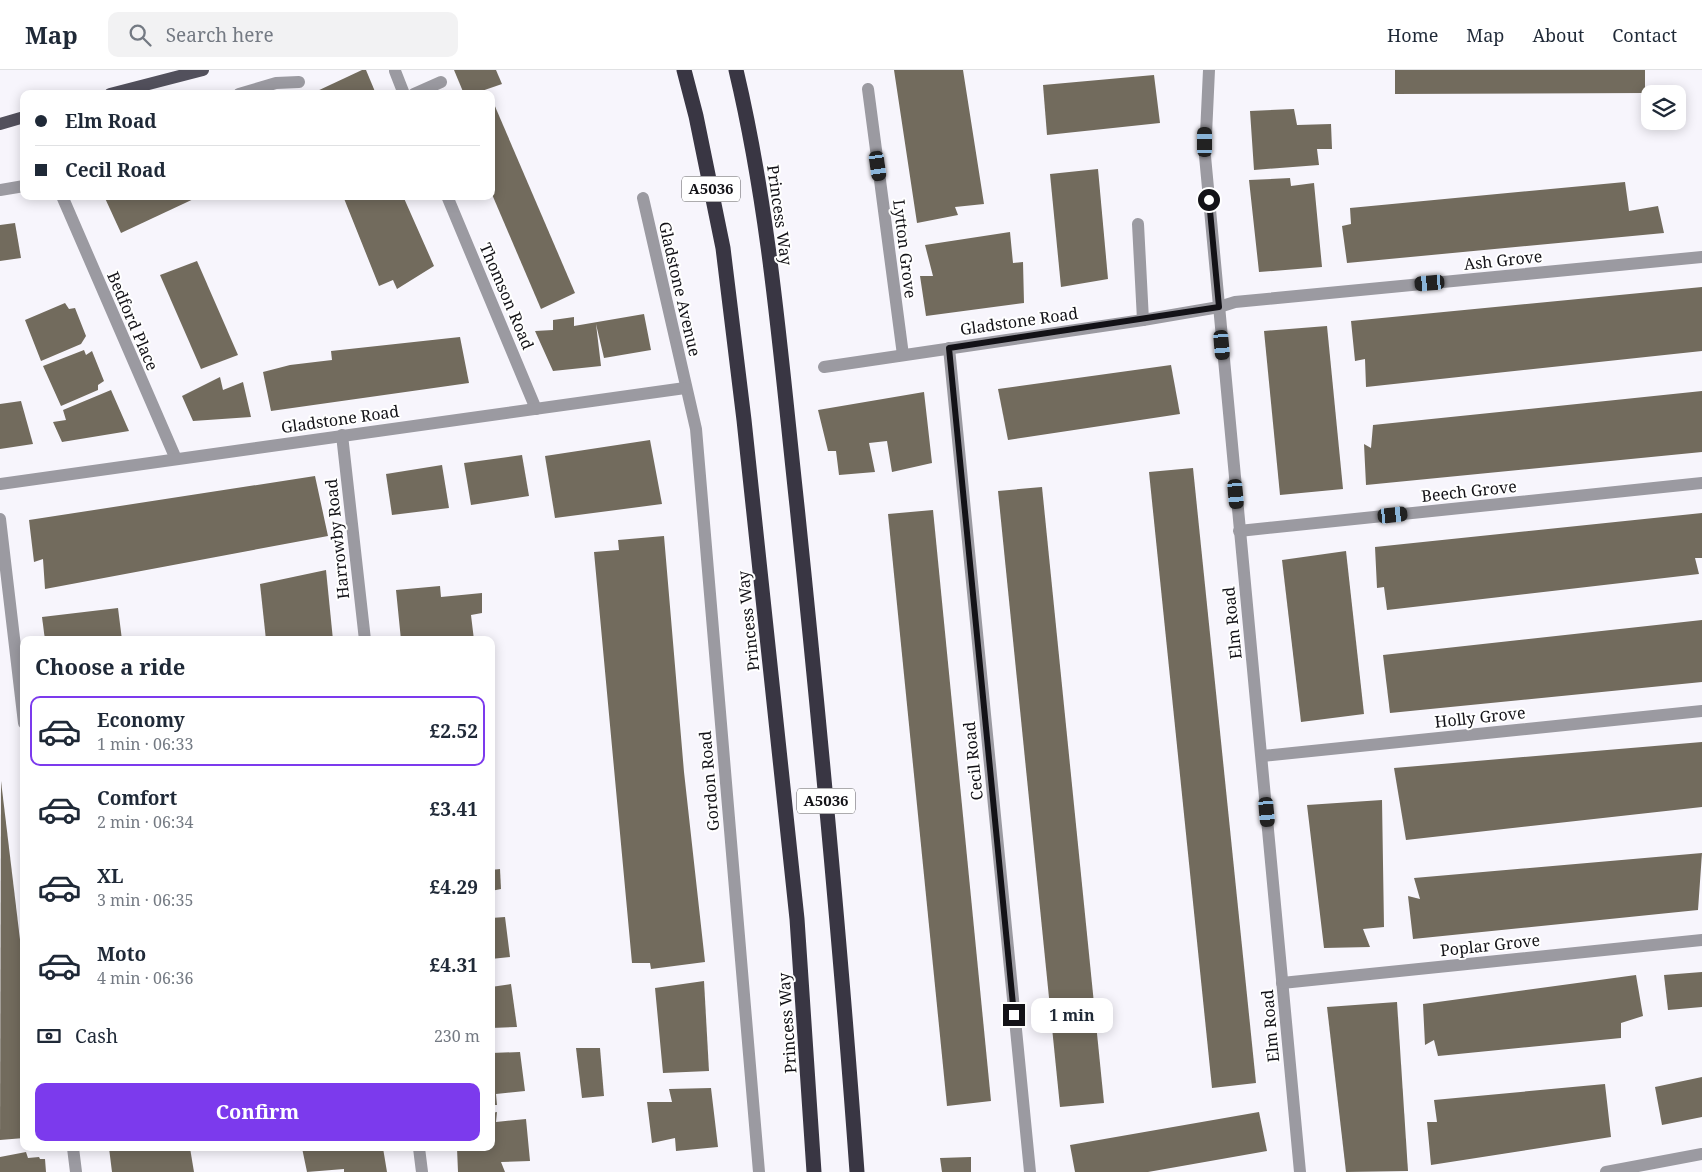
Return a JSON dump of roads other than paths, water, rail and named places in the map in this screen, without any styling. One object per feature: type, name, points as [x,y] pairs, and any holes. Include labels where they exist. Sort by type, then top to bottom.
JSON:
[{"type":"highway","name":"Princess Way","points":[[684,70],[696,116],[724,248],[797,919],[814,1172]]},
{"type":"highway","name":"Princess Way","points":[[736,70],[756,165],[777,326],[831,851],[857,1172]]},
{"type":"main road","points":[[126,90],[203,70]]},
{"type":"main road","points":[[0,124],[20,118]]},
{"type":"street","name":"Elm Road","points":[[1208,70],[1205,156],[1300,1172]]},
{"type":"street","points":[[395,71],[402,90]]},
{"type":"street","points":[[252,90],[276,83],[299,82]]},
{"type":"street","points":[[423,90],[441,82]]},
{"type":"street","name":"Lytton Grove","points":[[868,89],[903,354]]},
{"type":"street","points":[[0,190],[20,187]]},
{"type":"street","name":"Gladstone Avenue","points":[[643,198],[685,388]]},
{"type":"street","name":"Bedford Place","points":[[64,200],[176,459]]},
{"type":"street","name":"Thomson Road","points":[[449,200],[536,409]]},
{"type":"street","points":[[1138,224],[1143,320]]},
{"type":"street","name":"Ash Grove","points":[[1219,307],[1236,302],[1702,257]]},
{"type":"street","name":"Gladstone Road","points":[[824,367],[1219,307]]},
{"type":"street","name":"Cecil Road","points":[[949,348],[1030,1172]]},
{"type":"street","name":"Gladstone Road","points":[[0,484],[685,388]]},
{"type":"street","name":"Gordon Road","points":[[685,388],[696,429],[759,1172]]},
{"type":"street","name":"Harrowby Road","points":[[342,435],[364,636]]},
{"type":"street","name":"Beech Grove","points":[[1239,531],[1702,483]]},
{"type":"street","points":[[0,519],[20,689]]},
{"type":"street","name":"Holly Grove","points":[[1262,756],[1702,711]]},
{"type":"street","name":"Poplar Grove","points":[[1282,983],[1702,940]]},
{"type":"street","points":[[73,1151],[76,1172]]},
{"type":"street","points":[[419,1151],[422,1172]]},
{"type":"street","points":[[1606,1172],[1702,1154]]}]
